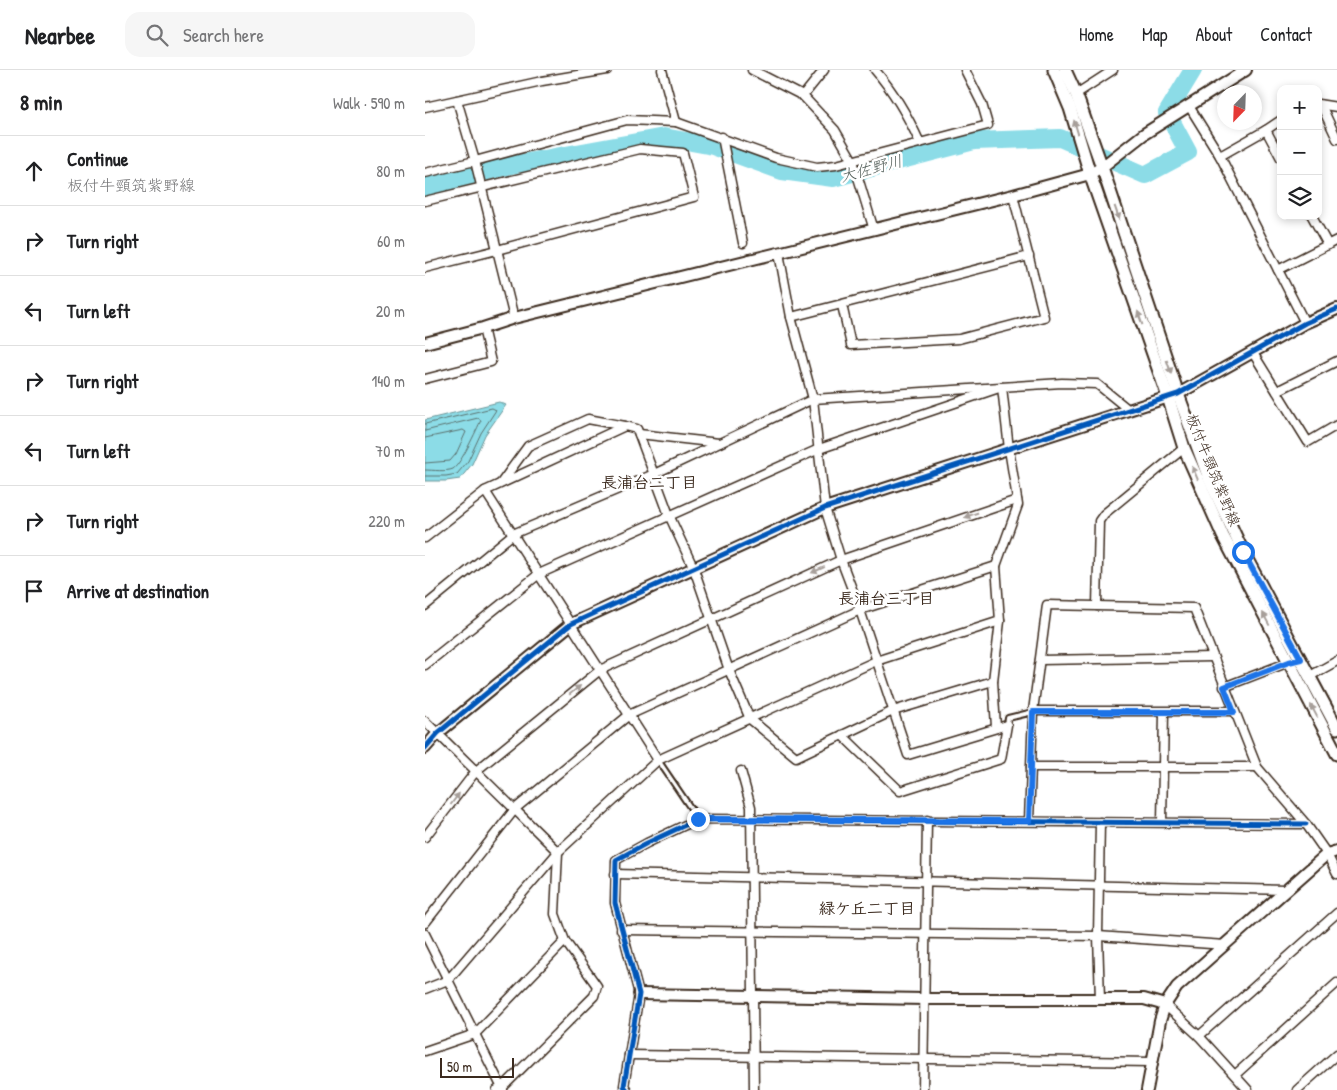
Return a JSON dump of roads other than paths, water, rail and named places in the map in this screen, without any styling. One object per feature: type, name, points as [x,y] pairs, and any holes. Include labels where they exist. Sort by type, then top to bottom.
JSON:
[{"type":"main road","name":"板付牛頸筑紫野線","points":[[1054,70],[1070,108],[1090,174],[1173,395],[1243,552],[1337,728]]},
{"type":"main road","name":"板付牛頸筑紫野線","points":[[1065,70],[1076,94],[1102,167],[1173,395],[1184,448],[1223,536],[1337,754]]},
{"type":"street","points":[[425,107],[542,81],[607,70]]},
{"type":"street","points":[[662,70],[676,122]]},
{"type":"street","points":[[752,70],[803,96],[835,130],[853,161],[873,230]]},
{"type":"street","points":[[803,96],[824,70]]},
{"type":"street","points":[[875,70],[906,114],[920,143]]},
{"type":"street","points":[[425,173],[627,120],[676,122],[722,137],[746,148],[799,164],[817,167],[853,161],[988,126],[982,104],[965,70]]},
{"type":"street","points":[[1076,94],[1113,70]]},
{"type":"street","points":[[425,343],[514,318],[1013,195],[1090,174],[1102,167],[1144,134],[1246,70]]},
{"type":"street","points":[[457,100],[475,161],[514,318]]},
{"type":"street","points":[[1322,105],[1337,107]]},
{"type":"street","points":[[1186,107],[1220,156],[1305,324]]},
{"type":"street","points":[[1322,110],[1337,138]]},
{"type":"street","points":[[1220,156],[1277,122]]},
{"type":"street","points":[[1265,130],[1277,151]]},
{"type":"street","points":[[722,137],[743,243]]},
{"type":"street","points":[[425,201],[640,149],[683,153],[695,197],[425,268]]},
{"type":"street","points":[[842,305],[851,345],[959,339],[1044,317],[1013,195]]},
{"type":"street","points":[[1314,220],[1328,245]]},
{"type":"street","points":[[1278,270],[1337,240]]},
{"type":"street","points":[[779,253],[791,317],[813,399],[825,508],[908,755],[1007,725],[1001,759],[900,792],[842,735]]},
{"type":"street","points":[[791,317],[1029,256]]},
{"type":"street","points":[[425,748],[438,733],[571,624],[825,508],[1173,395],[1305,324],[1337,309]]},
{"type":"street","points":[[425,379],[491,362],[483,328]]},
{"type":"street","points":[[1253,353],[1307,442],[1337,425]]},
{"type":"street","points":[[1277,391],[1337,362]]},
{"type":"street","points":[[425,606],[513,534],[654,474],[813,399],[1061,383],[1097,384],[1129,410]]},
{"type":"street","points":[[997,727],[993,681],[1000,621],[996,566],[1018,504],[1009,449],[1003,387]]},
{"type":"street","points":[[425,665],[539,574],[819,449],[1003,387]]},
{"type":"street","points":[[500,484],[528,446],[588,419],[637,429],[669,515],[694,569],[729,670],[750,719],[795,756],[893,711],[993,681]]},
{"type":"street","points":[[425,538],[485,491],[625,426]]},
{"type":"street","points":[[639,434],[719,443]]},
{"type":"street","points":[[1097,606],[1099,521],[1104,514],[1184,448]]},
{"type":"street","points":[[485,491],[658,760]]},
{"type":"street","points":[[425,837],[476,771],[600,670],[841,560],[1017,500]]},
{"type":"street","points":[[425,923],[515,809],[629,715],[860,610],[996,566]]},
{"type":"street","points":[[1029,821],[1033,712],[1047,605],[1194,608],[1257,768],[1332,853],[1337,874]]},
{"type":"street","points":[[425,989],[448,980],[558,852],[658,760],[876,661],[1000,621]]},
{"type":"street","points":[[1040,660],[1213,657]]},
{"type":"street","points":[[1224,687],[1301,659]]},
{"type":"street","points":[[1310,676],[1337,661]]},
{"type":"street","points":[[1033,712],[1234,712]]},
{"type":"street","points":[[1163,822],[1165,712]]},
{"type":"street","points":[[425,721],[558,852],[555,914],[565,941],[597,986],[594,996],[501,1089],[425,934]]},
{"type":"street","points":[[1031,767],[1257,768]]},
{"type":"street","points":[[741,771],[751,807],[753,1090]]},
{"type":"street","points":[[627,1090],[624,1086],[639,994],[615,904],[616,860],[698,819],[1307,824]]},
{"type":"street","points":[[923,1090],[927,820]]},
{"type":"street","points":[[1100,822],[1098,936],[1100,1000]]},
{"type":"street","points":[[1147,1090],[1160,1021],[1165,1005],[1177,987],[1286,890],[1332,853]]},
{"type":"street","points":[[615,874],[1286,890]]},
{"type":"street","points":[[1199,1036],[1337,913]]},
{"type":"street","points":[[621,930],[1098,936],[1225,945]]},
{"type":"street","points":[[425,1051],[475,1034],[565,941]]},
{"type":"street","points":[[1235,1076],[1337,983]]},
{"type":"street","points":[[639,994],[925,999],[1144,999],[1165,1005],[1199,1036],[1248,1090]]},
{"type":"street","points":[[1297,1090],[1337,1054]]},
{"type":"street","points":[[629,1055],[1152,1062]]},
{"type":"lane","points":[[1007,725],[1008,718],[1033,712]]},
{"type":"lane","points":[[658,760],[698,819]]},
{"type":"water","points":[[499,402],[506,405],[485,435],[472,464],[460,479],[425,481],[425,420]]},
{"type":"waterway","name":"大佐野川","points":[[425,187],[511,165],[664,137],[713,146],[782,171],[833,178],[974,141],[1060,138],[1145,175],[1188,152],[1167,113],[1193,70]]},
{"type":"district","name":"長浦台二丁目","points":[[649,482]]},
{"type":"district","name":"長浦台三丁目","points":[[886,598]]},
{"type":"district","name":"緑ケ丘二丁目","points":[[867,908]]}]
